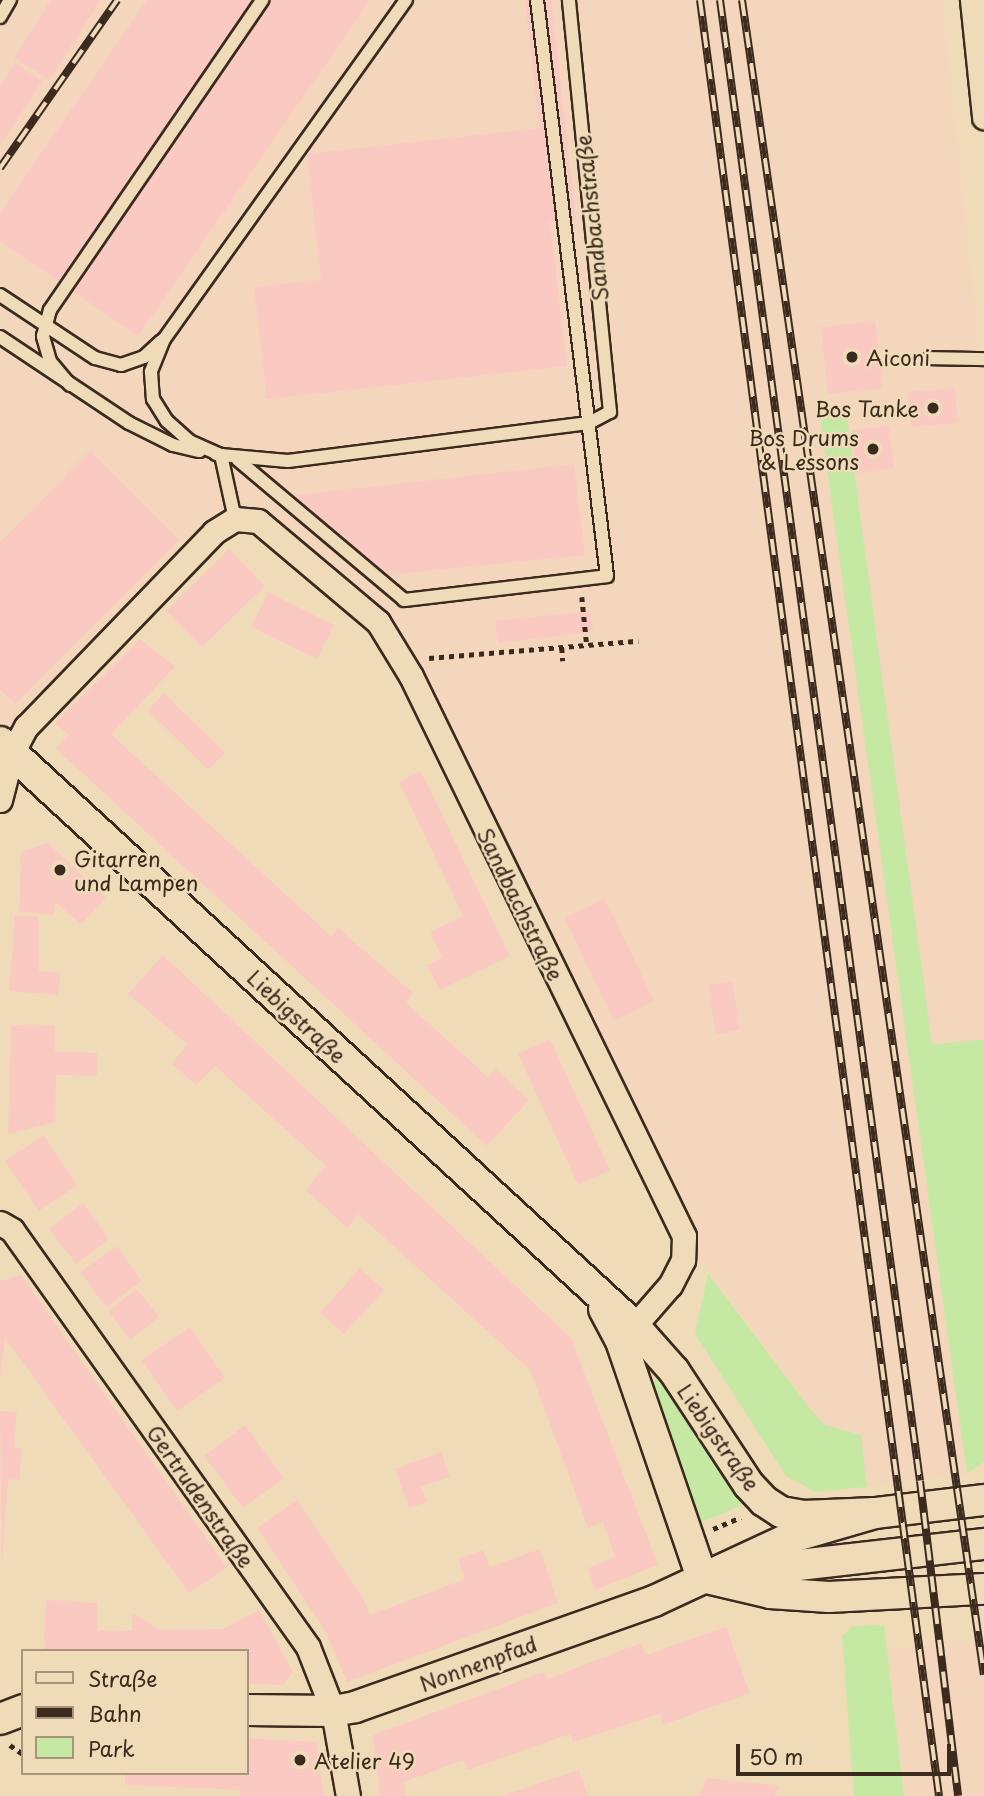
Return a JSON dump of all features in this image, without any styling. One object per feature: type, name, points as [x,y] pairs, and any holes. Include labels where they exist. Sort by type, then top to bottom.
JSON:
[{"type":"street","points":[[972,0],[984,117]]},
{"type":"street","points":[[0,800],[6,747],[214,532],[235,519]]},
{"type":"street","name":"Sandbachstraße","points":[[235,519],[258,521],[378,622],[400,658],[684,1236],[683,1261],[670,1285],[627,1334]]},
{"type":"street","name":"Liebigstraße","points":[[6,747],[593,1290],[627,1334],[674,1371],[749,1485],[764,1501],[781,1512],[803,1516],[875,1513]]},
{"type":"street","name":"Gertrudenstraße","points":[[0,1223],[12,1230],[308,1647],[333,1712],[348,1796]]},
{"type":"street","name":"Liebigstraße","points":[[627,1334],[702,1577]]},
{"type":"street","name":"Nonnenpfad","points":[[248,1710],[333,1712],[654,1601],[792,1536],[875,1513],[984,1500]]},
{"type":"street","name":"Nonnenpfad","points":[[702,1577],[827,1559],[984,1544]]},
{"type":"street","points":[[702,1577],[770,1593],[829,1597],[984,1589]]},
{"type":"street","points":[[5,1732],[21,1712]]},
{"type":"lane","points":[[0,17],[10,0]]},
{"type":"lane","points":[[70,384],[50,361],[43,336],[64,285],[262,0]]},
{"type":"lane","points":[[0,295],[95,358],[121,365],[144,357],[164,339],[406,0]]},
{"type":"lane","points":[[238,460],[404,600],[607,576],[537,0]]},
{"type":"lane","name":"Sandbachstraße","points":[[569,0],[610,412],[589,423]]},
{"type":"lane","points":[[0,337],[129,423],[173,445],[238,460],[288,461],[589,423]]},
{"type":"lane","points":[[164,339],[151,372],[153,399],[167,421],[189,441],[220,455]]},
{"type":"lane","points":[[930,358],[984,359]]},
{"type":"lane","points":[[220,455],[235,519]]},
{"type":"path","points":[[583,607],[587,646]]},
{"type":"path","points":[[400,658],[465,658],[638,641]]},
{"type":"path","points":[[562,648],[563,661]]},
{"type":"path","points":[[689,1539],[757,1511],[764,1501]]},
{"type":"path","points":[[5,1732],[21,1752]]},
{"type":"shaded area","points":[[0,0],[942,0],[984,394],[984,1040],[907,1046],[967,1474],[867,1487],[860,1435],[825,1425],[811,1410],[684,1236],[378,622],[258,521],[235,519],[26,727],[0,742]]},
{"type":"shaded area","points":[[984,1639],[984,1796],[905,1796],[887,1650]]},
{"type":"green space","points":[[846,411],[932,1044],[984,1040],[984,1462],[967,1474],[819,412]]},
{"type":"green space","points":[[708,1274],[825,1425],[861,1435],[867,1487],[815,1492],[786,1476],[695,1334]]},
{"type":"green space","points":[[659,1378],[747,1503],[700,1523],[651,1383]]},
{"type":"green space","points":[[884,1625],[904,1796],[854,1796],[842,1636],[853,1626]]},
{"type":"building","points":[[51,0],[101,0],[49,80],[14,57]]},
{"type":"building","points":[[147,0],[370,0],[138,336],[0,241],[0,213]]},
{"type":"building","points":[[551,0],[576,219],[550,222],[567,366],[267,399],[254,287],[321,280],[307,154],[539,128],[525,1]]},
{"type":"building","points":[[15,63],[42,81],[0,145],[0,86]]},
{"type":"building","name":"Aiconi","points":[[875,321],[883,388],[828,394],[821,327]]},
{"type":"building","name":"Bos Tanke","points":[[955,388],[958,423],[911,427],[908,392]]},
{"type":"building","name":"Bos Drums & Lessons","points":[[889,426],[894,468],[857,473],[852,430]]},
{"type":"building","points":[[90,451],[179,540],[15,704],[0,689],[0,542]]},
{"type":"building","points":[[574,464],[585,555],[365,577],[272,498]]},
{"type":"building","points":[[229,549],[265,586],[202,647],[166,611]]},
{"type":"building","points":[[268,592],[334,625],[317,659],[251,627]]},
{"type":"building","points":[[590,611],[593,632],[498,643],[495,621]]},
{"type":"building","points":[[140,639],[175,667],[111,734],[331,936],[338,928],[413,993],[406,1003],[488,1077],[496,1069],[529,1100],[487,1146],[55,748],[69,735],[55,723]]},
{"type":"building","points":[[164,693],[225,753],[208,770],[147,710]]},
{"type":"building","points":[[421,771],[510,956],[440,990],[427,965],[442,958],[430,932],[463,916],[399,782]]},
{"type":"building","points":[[48,843],[106,898],[81,924],[55,902],[54,915],[19,912],[21,852]]},
{"type":"building","points":[[605,899],[654,1001],[614,1021],[565,918]]},
{"type":"building","points":[[15,915],[38,917],[39,971],[60,973],[58,995],[9,991]]},
{"type":"building","points":[[163,955],[571,1338],[658,1565],[595,1590],[588,1568],[615,1557],[603,1522],[588,1528],[530,1370],[358,1214],[347,1228],[306,1190],[326,1166],[215,1066],[196,1085],[172,1064],[187,1044],[128,994]]},
{"type":"building","points":[[732,981],[740,1030],[716,1034],[708,985]]},
{"type":"building","points":[[11,1025],[55,1026],[55,1051],[97,1053],[97,1076],[56,1075],[55,1122],[8,1134]]},
{"type":"building","points":[[550,1039],[610,1170],[578,1185],[518,1054]]},
{"type":"building","points":[[44,1135],[77,1186],[39,1211],[5,1161]]},
{"type":"building","points":[[83,1203],[109,1239],[76,1264],[49,1229]]},
{"type":"building","points":[[117,1246],[142,1281],[106,1307],[80,1272]]},
{"type":"building","points":[[360,1268],[384,1290],[344,1334],[320,1313]]},
{"type":"building","points":[[21,1275],[227,1568],[189,1593],[5,1338],[0,1381],[0,1281]]},
{"type":"building","points":[[137,1289],[159,1317],[130,1340],[108,1311]]},
{"type":"building","points":[[190,1327],[225,1378],[177,1411],[141,1360]]},
{"type":"building","points":[[0,1411],[17,1412],[14,1447],[22,1448],[19,1480],[8,1479],[2,1565]]},
{"type":"building","points":[[245,1425],[284,1478],[243,1508],[204,1456]]},
{"type":"building","points":[[441,1452],[450,1477],[421,1487],[427,1502],[409,1508],[395,1469]]},
{"type":"building","points":[[297,1500],[363,1598],[370,1615],[465,1579],[458,1559],[483,1550],[490,1567],[540,1549],[558,1603],[347,1682],[327,1634],[257,1528]]},
{"type":"building","points":[[46,1600],[97,1603],[98,1630],[132,1631],[133,1613],[160,1630],[223,1629],[259,1610],[293,1672],[283,1685],[248,1684],[248,1649],[44,1649]]},
{"type":"building","points":[[726,1627],[750,1693],[663,1725],[660,1714],[573,1742],[570,1734],[468,1770],[464,1760],[404,1782],[406,1796],[380,1796],[373,1735],[544,1672],[547,1679],[641,1643],[646,1655]]},
{"type":"building","points":[[248,1738],[316,1742],[324,1796],[240,1796],[240,1790],[125,1785],[125,1775],[248,1775]]},
{"type":"building","points":[[579,1770],[588,1796],[502,1796]]},
{"type":"building","points":[[707,1778],[779,1786],[774,1796],[699,1796]]},
{"type":"railway","points":[[0,168],[117,0]]},
{"type":"railway","points":[[700,0],[939,1796]]},
{"type":"railway","points":[[720,0],[920,1481],[958,1796]]},
{"type":"railway","points":[[742,0],[984,1675]]},
{"type":"place","name":"Aiconi","points":[[852,357]]},
{"type":"place","name":"Bos Tanke","points":[[933,408]]},
{"type":"place","name":"Bos Drums & Lessons","points":[[873,449]]},
{"type":"place","name":"Gitarren und Lampen","points":[[60,870]]},
{"type":"place","name":"Atelier 49","points":[[300,1760]]}]
